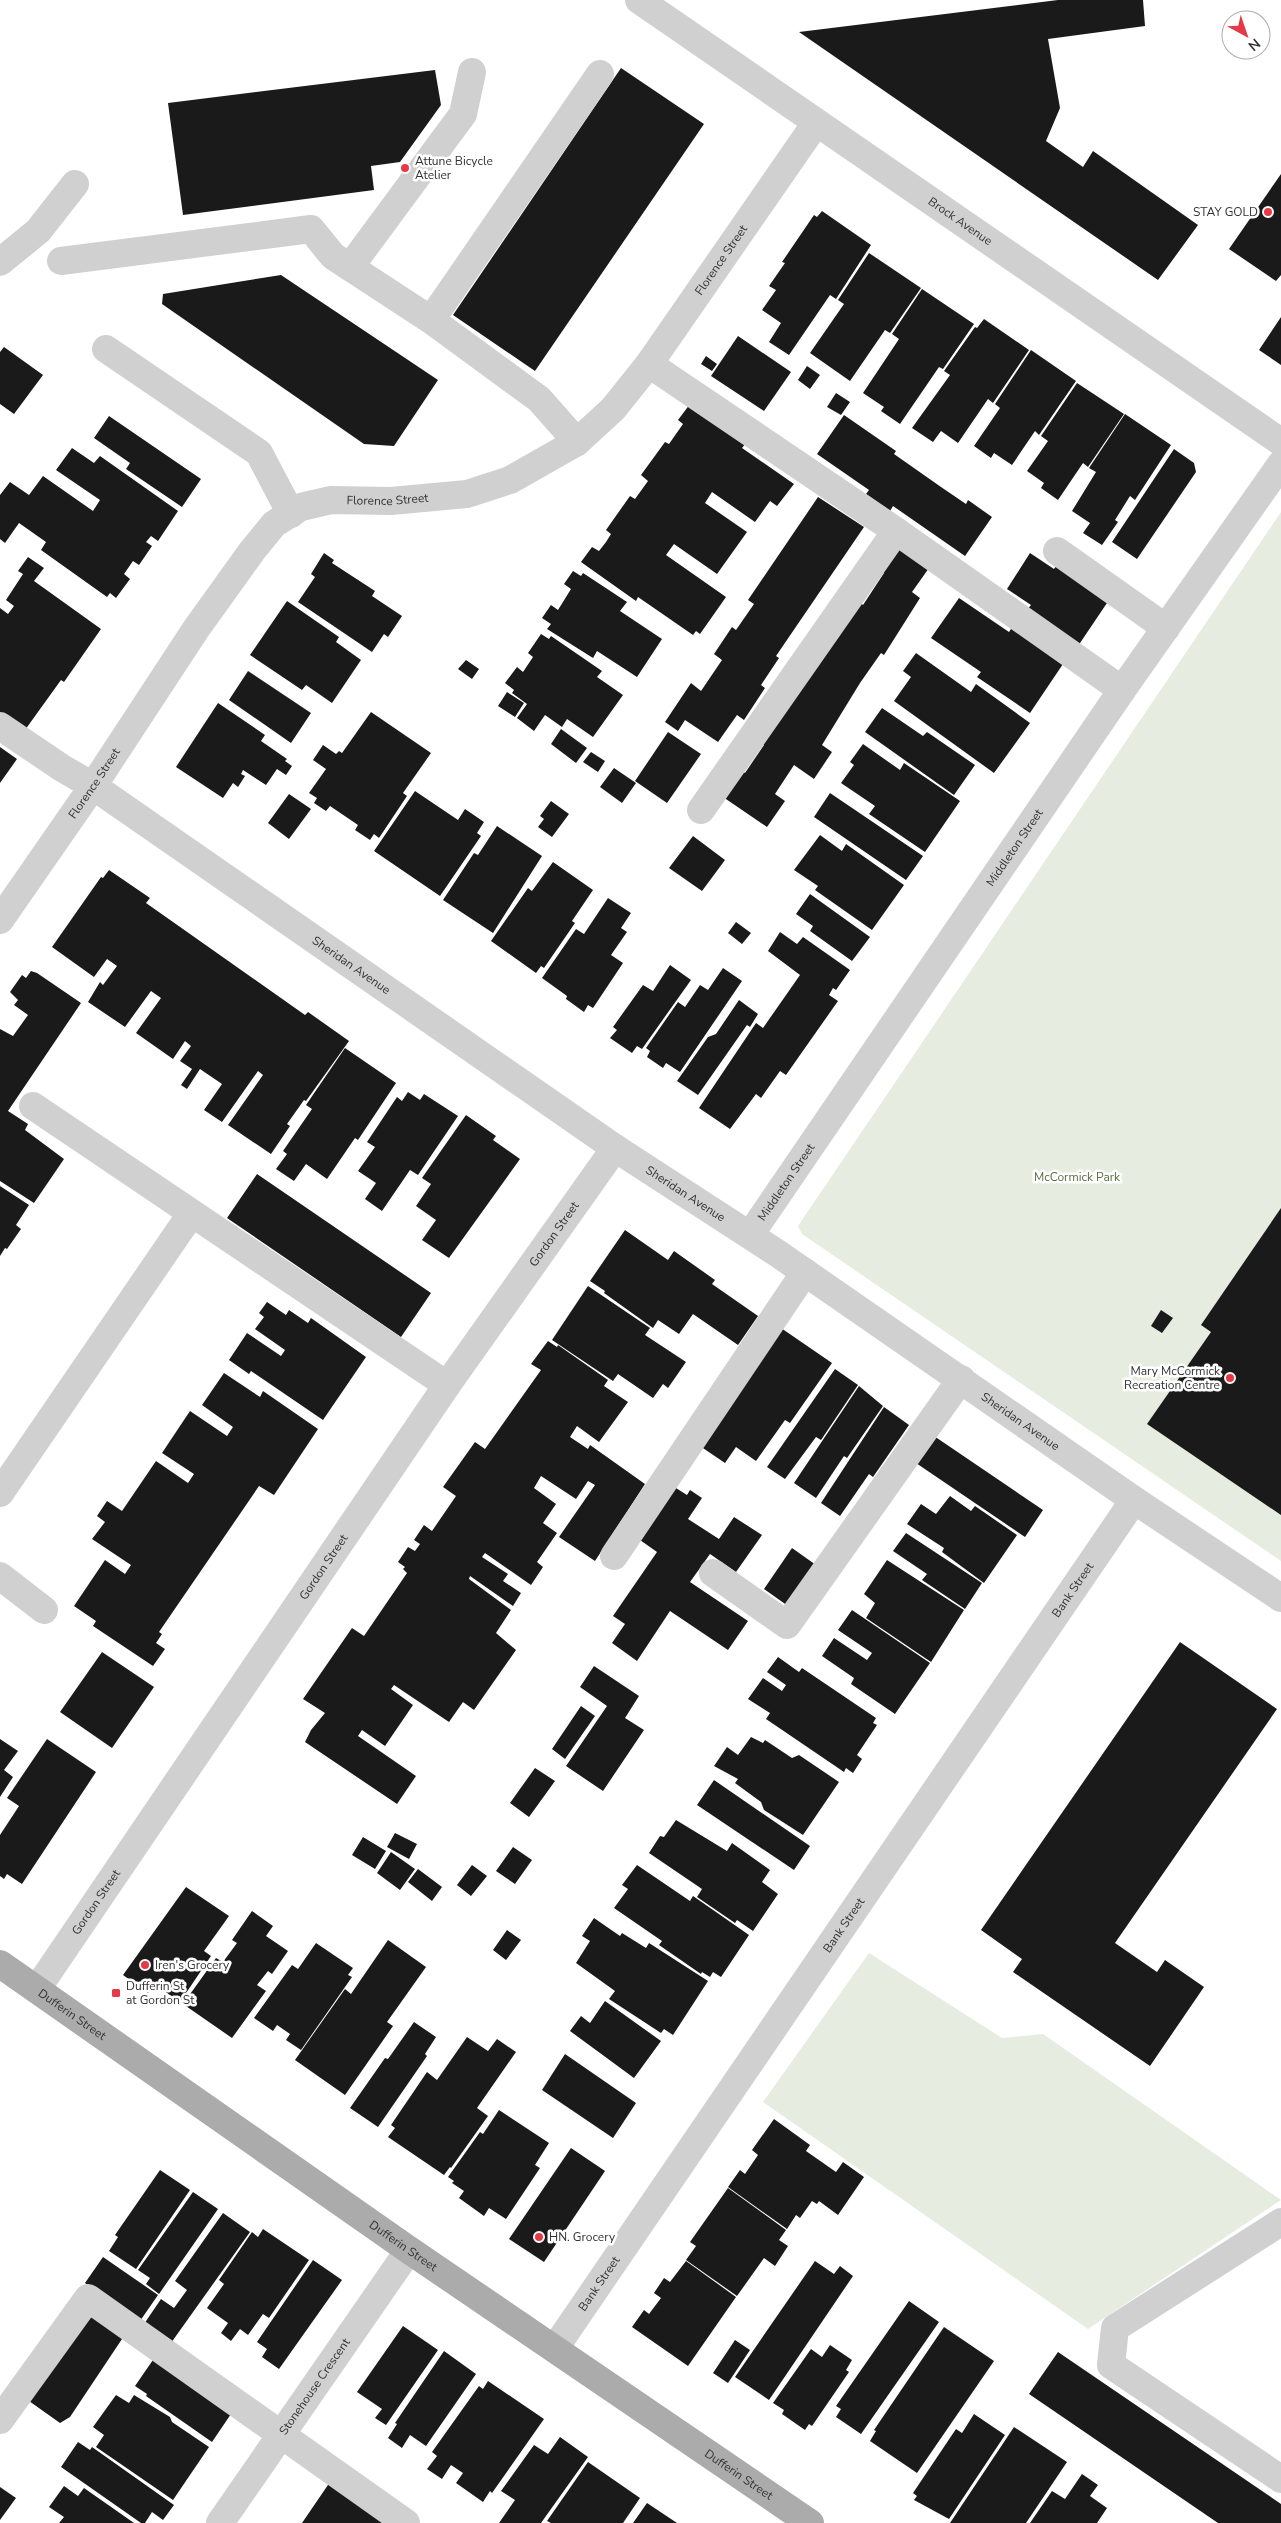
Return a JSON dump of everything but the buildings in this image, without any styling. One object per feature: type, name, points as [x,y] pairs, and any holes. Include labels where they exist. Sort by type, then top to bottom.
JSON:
[{"type":"main road","name":"Dufferin Street","points":[[0,1964],[409,2250],[810,2523]]},
{"type":"street","name":"Brock Avenue","points":[[639,0],[1281,442]]},
{"type":"street","points":[[350,267],[463,114],[472,72]]},
{"type":"street","points":[[431,320],[600,74]]},
{"type":"street","name":"Florence Street","points":[[0,920],[94,786],[196,629],[252,551],[274,524],[301,507],[331,500],[391,501],[467,494],[510,480],[577,442],[613,409],[649,364],[816,123]]},
{"type":"street","points":[[0,262],[38,231],[75,184]]},
{"type":"street","points":[[61,261],[311,229],[333,256],[431,320],[539,399],[577,442]]},
{"type":"street","points":[[106,349],[259,453],[291,514]]},
{"type":"street","points":[[649,364],[896,531],[1122,690]]},
{"type":"street","name":"Middleton Street","points":[[750,1235],[1122,690],[1281,464]]},
{"type":"street","points":[[701,810],[896,531]]},
{"type":"street","points":[[1057,551],[1166,628]]},
{"type":"street","name":"Sheridan Avenue","points":[[0,726],[62,768],[94,786],[616,1148],[805,1272],[1134,1500],[1281,1598]]},
{"type":"street","points":[[33,1106],[191,1214],[447,1384]]},
{"type":"street","name":"Gordon Street","points":[[37,1990],[447,1384],[616,1148]]},
{"type":"street","points":[[0,1493],[191,1214]]},
{"type":"street","points":[[614,1556],[805,1272]]},
{"type":"street","points":[[713,1573],[787,1625],[961,1379]]},
{"type":"street","name":"Bank Street","points":[[555,2348],[1134,1500]]},
{"type":"street","points":[[0,1576],[44,1610]]},
{"type":"street","points":[[1281,2222],[1116,2328],[1111,2365],[1281,2479]]},
{"type":"street","name":"Stonehouse Crescent","points":[[220,2523],[409,2250]]},
{"type":"street","points":[[0,2420],[88,2298],[280,2436],[406,2523]]},
{"type":"green space","name":"McCormick Park","points":[[1281,512],[1281,1561],[802,1234],[798,1226]]},
{"type":"green space","points":[[869,1953],[1002,2038],[1043,2034],[1281,2200],[1088,2329],[763,2102]]},
{"type":"place","name":"Attune Bicycle Atelier","points":[[405,168]]},
{"type":"place","name":"STAY GOLD","points":[[1268,212]]},
{"type":"place","name":"Mary McCormick Recreation Centre","points":[[1230,1378]]},
{"type":"place","name":"Iren's Grocery","points":[[145,1965]]},
{"type":"place","name":"Dufferin St at Gordon St","points":[[116,1993]]},
{"type":"place","name":"HN. Grocery","points":[[539,2237]]}]
